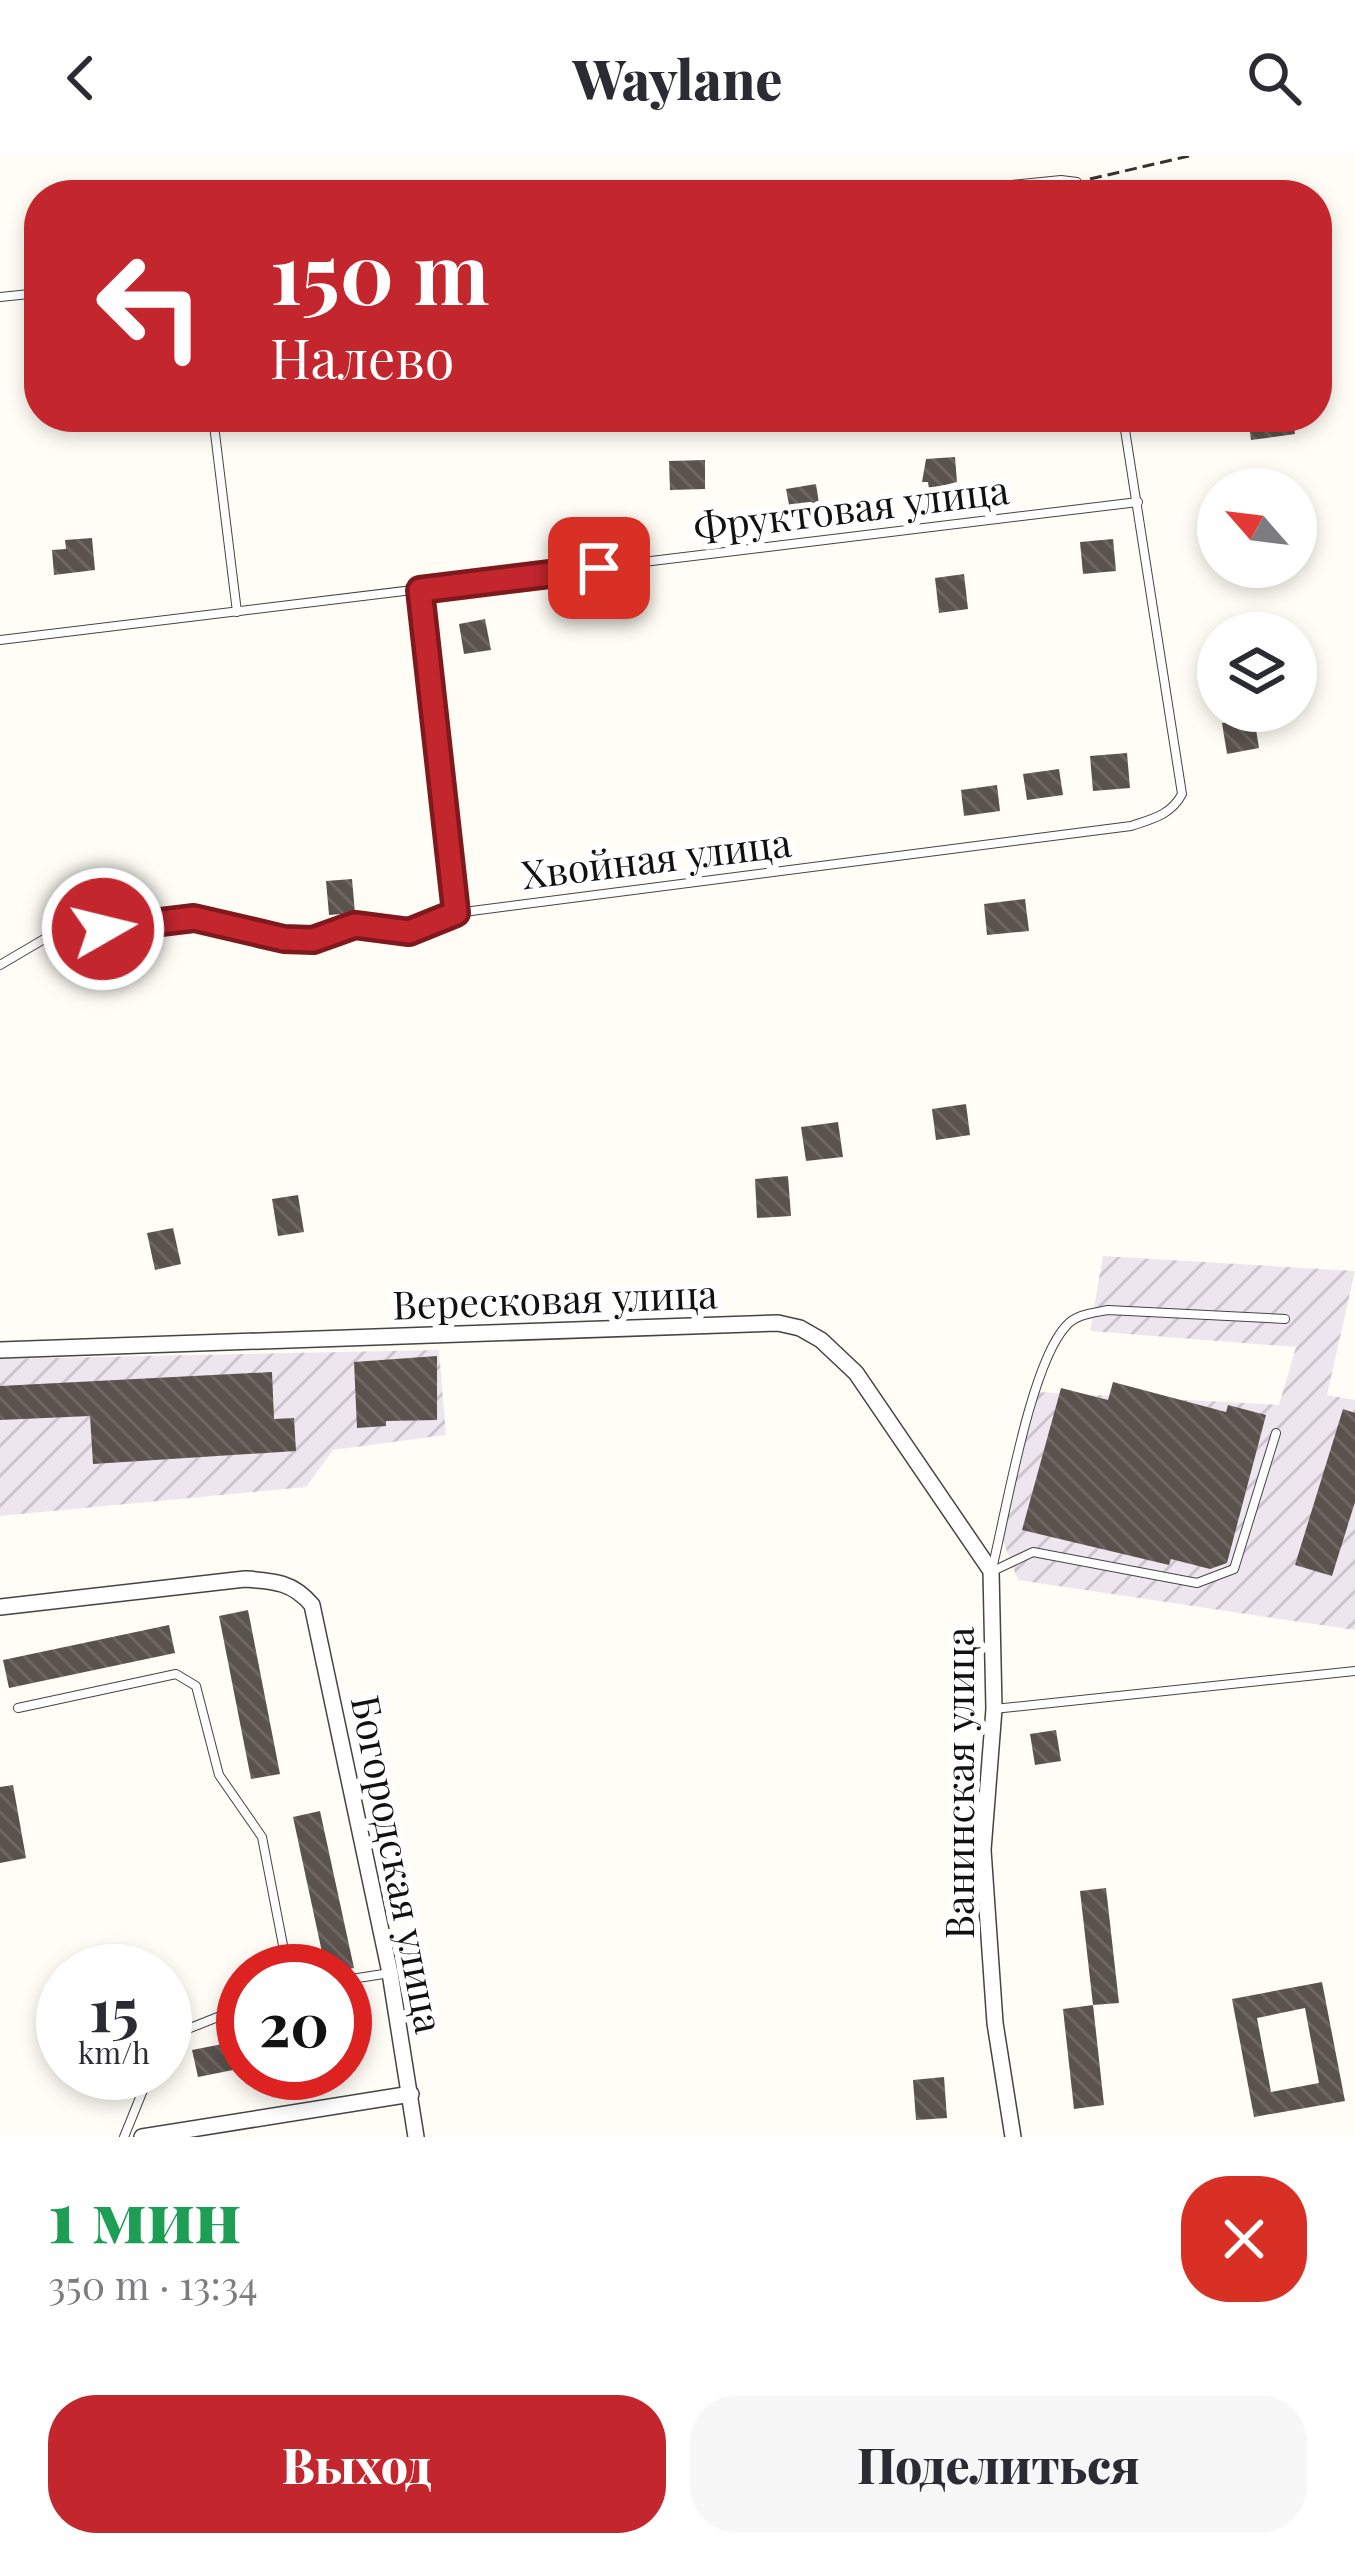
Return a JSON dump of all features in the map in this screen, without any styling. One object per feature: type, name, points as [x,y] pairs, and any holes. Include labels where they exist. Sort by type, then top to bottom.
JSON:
[{"type":"street","name":"Вересковая улица","points":[[0,1350],[778,1323],[821,1340],[856,1373],[992,1571]]},
{"type":"street","name":"Ванинская улица","points":[[992,1571],[994,1708],[983,1850],[995,2024],[1013,2137]]},
{"type":"street","name":"Богородская улица","points":[[0,1607],[245,1580],[275,1581],[299,1589],[312,1605],[389,1973],[416,2137]]},
{"type":"street","points":[[142,2137],[411,2094]]},
{"type":"lane","points":[[215,432],[237,612]]},
{"type":"lane","points":[[1126,432],[1138,502]]},
{"type":"lane","name":"Фруктовая улица","points":[[0,640],[1138,502]]},
{"type":"lane","name":"Хвойная улица","points":[[0,964],[51,935],[177,918],[284,939],[313,940],[355,925],[409,932],[456,913],[1131,826],[1168,812],[1182,794],[1138,502]]},
{"type":"lane","points":[[420,590],[456,913]]},
{"type":"lane","points":[[992,1571],[1036,1391],[1067,1324],[1084,1314],[1108,1310],[1285,1319]]},
{"type":"lane","points":[[992,1571],[1033,1552],[1197,1583],[1234,1569],[1276,1432]]},
{"type":"lane","points":[[994,1708],[1355,1670]]},
{"type":"lane","points":[[18,1708],[176,1674],[196,1687],[219,1775],[262,1838],[283,1944]]},
{"type":"lane","points":[[372,1976],[389,1973]]},
{"type":"lane","points":[[124,2137],[139,2100]]},
{"type":"path","points":[[1086,180],[1189,156]]},
{"type":"shaded area","points":[[1103,1256],[1355,1271],[1327,1395],[1355,1400],[1355,1630],[1018,1580],[1001,1536],[1038,1392],[1279,1405],[1296,1347],[1090,1331]]},
{"type":"shaded area","points":[[439,1350],[446,1435],[333,1450],[306,1487],[0,1516],[0,1359]]},
{"type":"building","points":[[1250,432],[1295,432],[1295,434],[1251,440]]},
{"type":"building","points":[[955,457],[957,482],[929,489],[928,482],[922,482],[926,459]]},
{"type":"building","points":[[705,460],[705,489],[670,490],[669,461]]},
{"type":"building","points":[[816,484],[820,510],[791,515],[786,489]]},
{"type":"building","points":[[92,538],[95,570],[54,575],[52,550],[66,549],[65,540]]},
{"type":"building","points":[[1113,539],[1116,571],[1083,574],[1080,542]]},
{"type":"building","points":[[964,574],[968,609],[939,613],[935,578]]},
{"type":"building","points":[[485,619],[491,650],[464,654],[459,624]]},
{"type":"building","points":[[1223,732],[1256,732],[1259,748],[1227,754]]},
{"type":"building","points":[[1127,753],[1130,788],[1093,791],[1090,756]]},
{"type":"building","points":[[1059,769],[1063,795],[1027,800],[1023,774]]},
{"type":"building","points":[[997,785],[1000,811],[964,816],[961,790]]},
{"type":"building","points":[[352,879],[355,913],[329,915],[326,881]]},
{"type":"building","points":[[1025,899],[1029,931],[987,935],[984,904]]},
{"type":"building","points":[[966,1104],[970,1135],[936,1140],[932,1109]]},
{"type":"building","points":[[838,1122],[843,1157],[806,1161],[801,1127]]},
{"type":"building","points":[[788,1176],[791,1216],[757,1218],[755,1179]]},
{"type":"building","points":[[298,1195],[304,1232],[278,1236],[272,1199]]},
{"type":"building","points":[[173,1228],[181,1264],[155,1270],[147,1233]]},
{"type":"building","points":[[437,1356],[437,1420],[386,1421],[386,1426],[357,1428],[354,1362]]},
{"type":"building","points":[[272,1372],[274,1419],[294,1418],[296,1451],[93,1464],[90,1416],[0,1420],[0,1386]]},
{"type":"building","points":[[1113,1382],[1226,1412],[1228,1405],[1266,1415],[1227,1563],[1210,1569],[1171,1559],[1169,1565],[1022,1530],[1061,1388],[1108,1400]]},
{"type":"building","points":[[1343,1409],[1355,1413],[1355,1502],[1332,1576],[1295,1565]]},
{"type":"building","points":[[248,1610],[280,1774],[251,1779],[219,1616]]},
{"type":"building","points":[[169,1625],[175,1653],[9,1688],[3,1660]]},
{"type":"building","points":[[1056,1730],[1061,1761],[1035,1765],[1030,1734]]},
{"type":"building","points":[[13,1785],[26,1858],[0,1863],[0,1787]]},
{"type":"building","points":[[320,1811],[349,1944],[320,1944],[293,1817]]},
{"type":"building","points":[[1106,1888],[1119,2003],[1093,2005],[1080,1891]]},
{"type":"building","points":[[1322,1982],[1345,2101],[1254,2117],[1232,1999]],"holes":[[[1305,2008],[1319,2083],[1271,2092],[1257,2018]]]},
{"type":"building","points":[[1093,2005],[1104,2105],[1074,2109],[1063,2009]]},
{"type":"building","points":[[216,2045],[216,2073],[198,2077],[192,2050]]},
{"type":"building","points":[[944,2077],[947,2118],[916,2120],[913,2080]]},
{"type":"route","points":[[103,929],[194,918],[284,939],[313,940],[365,924],[409,932],[456,913],[420,590],[599,568]]}]
